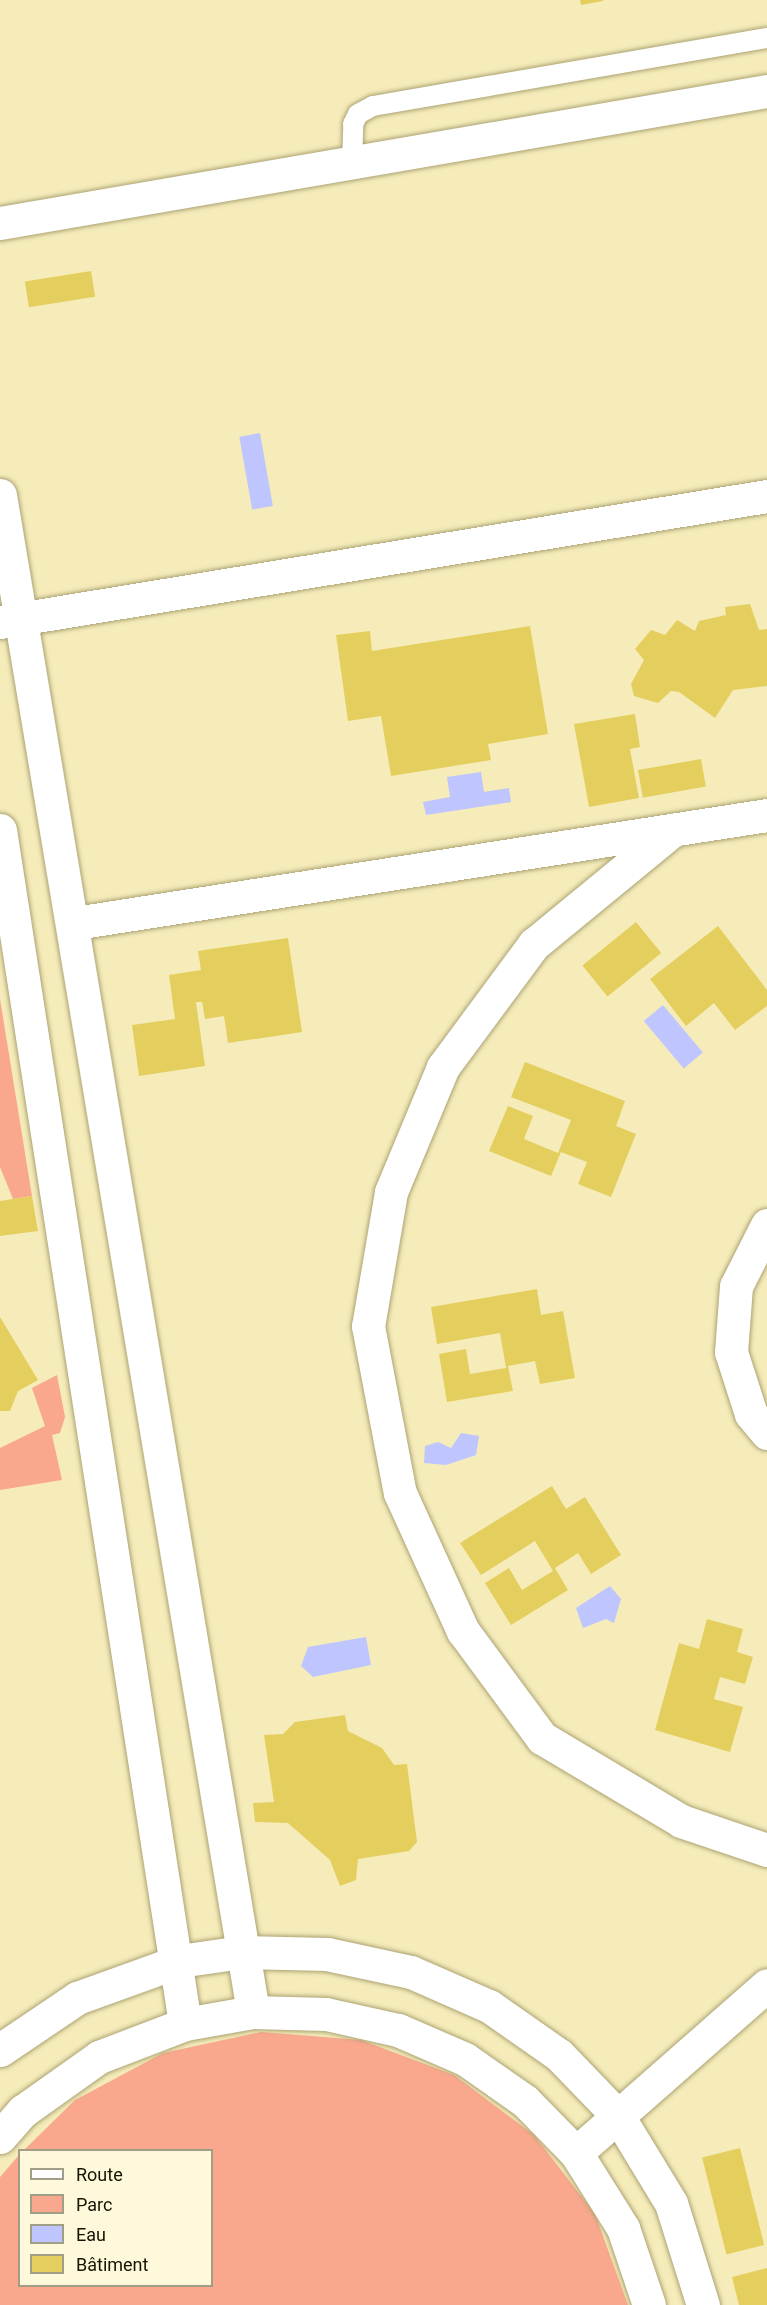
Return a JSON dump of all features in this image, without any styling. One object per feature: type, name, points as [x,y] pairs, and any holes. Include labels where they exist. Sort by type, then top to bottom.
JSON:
[{"type":"street","points":[[0,223],[767,91]]},
{"type":"street","points":[[0,495],[10,620],[75,923],[253,2012]]},
{"type":"street","points":[[10,620],[767,496]]},
{"type":"street","points":[[75,923],[767,815]]},
{"type":"street","points":[[0,830],[8,935],[179,1961],[185,2024]]},
{"type":"street","points":[[673,830],[534,944],[443,1067],[391,1192],[368,1326],[400,1493],[463,1631],[542,1737],[681,1821],[767,1850]]},
{"type":"street","points":[[767,1225],[736,1286],[731,1352],[751,1414],[767,1433]]},
{"type":"street","points":[[0,2050],[77,1998],[179,1961],[242,1952],[327,1954],[411,1972],[498,2012],[559,2055],[618,2116],[671,2203],[703,2305]]},
{"type":"street","points":[[576,2153],[767,1985]]},
{"type":"street","points":[[0,2137],[23,2111],[99,2057],[185,2024],[253,2012],[326,2014],[398,2030],[465,2059],[525,2101],[576,2153],[623,2228],[649,2305]]},
{"type":"lane","points":[[352,162],[353,124],[358,114],[373,106],[767,38]]},
{"type":"green space","points":[[0,999],[32,1196],[13,1199],[0,1167]]},
{"type":"green space","points":[[57,1375],[65,1417],[60,1433],[52,1435],[62,1480],[0,1490],[0,1448],[45,1426],[32,1388]]},
{"type":"green space","points":[[261,2032],[361,2040],[454,2075],[534,2135],[595,2214],[628,2305],[0,2305],[0,2177],[18,2156],[18,2287],[213,2287],[213,2149],[25,2149],[75,2100],[163,2053]]},
{"type":"water","points":[[260,433],[273,506],[252,510],[239,437]]},
{"type":"water","points":[[481,772],[484,792],[509,788],[511,802],[426,815],[423,802],[450,797],[447,777]]},
{"type":"water","points":[[663,1005],[703,1052],[684,1069],[644,1021]]},
{"type":"water","points":[[461,1433],[479,1436],[476,1455],[446,1465],[424,1463],[425,1446],[438,1442],[451,1448]]},
{"type":"water","points":[[610,1586],[621,1599],[614,1623],[606,1619],[583,1628],[576,1608]]},
{"type":"water","points":[[366,1637],[371,1665],[313,1677],[301,1666],[308,1647]]},
{"type":"building","points":[[580,0],[603,0],[603,1],[581,5]]},
{"type":"building","points":[[91,271],[95,297],[29,307],[25,281]]},
{"type":"building","points":[[750,604],[759,630],[767,629],[767,686],[733,690],[715,718],[679,692],[671,691],[658,703],[634,696],[631,684],[644,660],[635,649],[651,630],[665,635],[677,620],[695,631],[699,621],[726,615],[725,607]]},
{"type":"building","points":[[530,626],[548,734],[488,744],[491,760],[391,776],[381,716],[348,721],[336,635],[370,631],[372,651]]},
{"type":"building","points":[[635,714],[640,747],[630,749],[639,798],[589,807],[574,724]]},
{"type":"building","points":[[701,759],[706,787],[643,798],[638,770]]},
{"type":"building","points":[[636,922],[661,953],[608,997],[582,965]]},
{"type":"building","points":[[718,926],[767,990],[767,1006],[735,1030],[714,1003],[686,1026],[650,979]]},
{"type":"building","points":[[288,938],[302,1032],[228,1043],[224,1016],[205,1019],[202,1002],[196,1002],[205,1066],[139,1076],[132,1025],[175,1019],[169,975],[201,970],[198,951]]},
{"type":"building","points":[[525,1062],[625,1101],[616,1126],[636,1134],[611,1197],[578,1184],[587,1162],[561,1152],[551,1176],[489,1151],[508,1106],[533,1116],[524,1139],[558,1153],[571,1120],[511,1097]]},
{"type":"building","points":[[32,1196],[38,1231],[0,1236],[0,1201]]},
{"type":"building","points":[[537,1289],[541,1315],[563,1311],[575,1378],[540,1384],[535,1361],[508,1366],[513,1391],[447,1402],[439,1354],[466,1349],[470,1374],[506,1368],[500,1333],[437,1344],[431,1307]]},
{"type":"building","points":[[0,1317],[38,1380],[18,1391],[10,1411],[0,1411]]},
{"type":"building","points":[[552,1486],[566,1509],[585,1497],[621,1555],[591,1574],[578,1553],[555,1568],[568,1590],[511,1625],[485,1583],[509,1568],[522,1590],[553,1571],[535,1541],[481,1575],[460,1543]]},
{"type":"building","points":[[707,1619],[743,1629],[737,1652],[753,1657],[745,1684],[720,1677],[714,1699],[743,1707],[730,1752],[655,1730],[679,1643],[699,1649]]},
{"type":"building","points":[[345,1715],[348,1731],[382,1748],[394,1765],[407,1764],[417,1842],[409,1851],[358,1859],[356,1880],[340,1886],[330,1860],[288,1823],[255,1822],[253,1803],[274,1802],[264,1735],[283,1734],[295,1722]]},
{"type":"building","points":[[740,2148],[764,2245],[726,2254],[702,2157]]},
{"type":"building","points":[[767,2268],[767,2305],[739,2305],[732,2277]]}]
